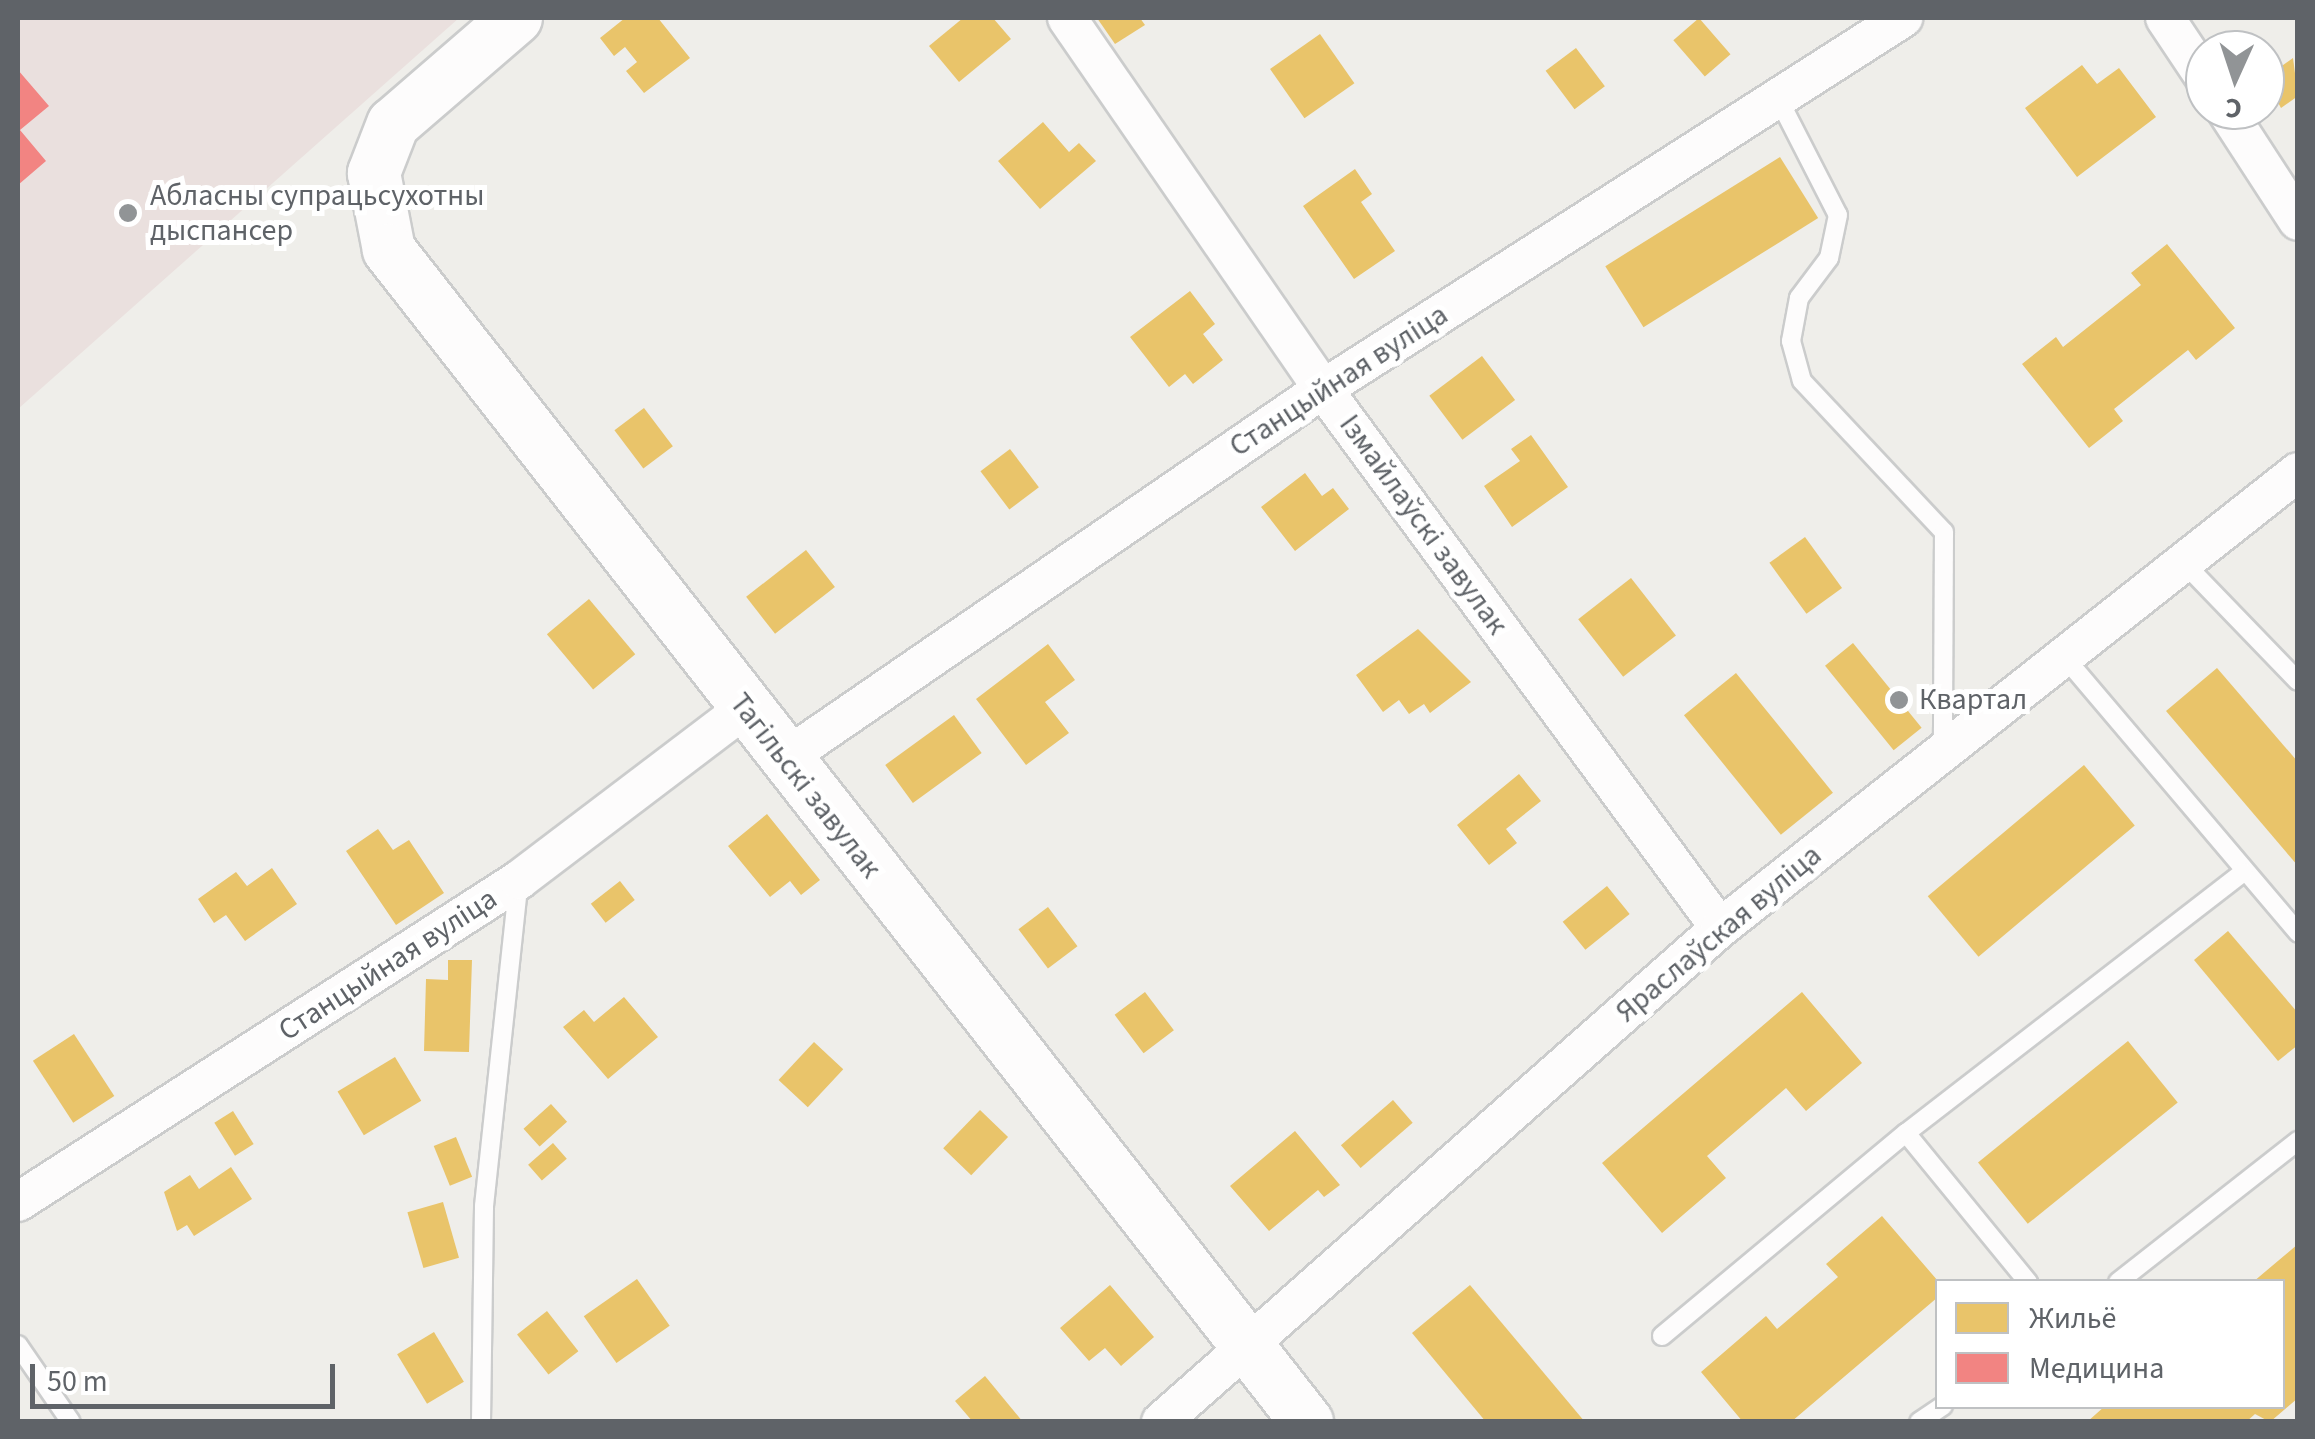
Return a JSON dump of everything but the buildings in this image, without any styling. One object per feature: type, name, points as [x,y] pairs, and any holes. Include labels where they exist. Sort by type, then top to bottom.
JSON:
[{"type":"main road","name":"Тагільскі завулак","points":[[516,18],[394,124],[374,173],[389,250],[1244,1349],[1307,1422]]},
{"type":"street","name":"Ізмайлаўскі завулак","points":[[1067,18],[1323,389],[1720,928]]},
{"type":"street","name":"Станцыйная вуліца","points":[[784,759],[1323,389],[1903,18]]},
{"type":"street","points":[[2166,18],[2185,47]]},
{"type":"street","points":[[2239,130],[2298,221]]},
{"type":"street","name":"Яраслаўская вуліца","points":[[1161,1422],[1720,928],[2066,659],[2298,472]]},
{"type":"street","name":"Станцыйная вуліца","points":[[18,1202],[520,880],[744,709]]},
{"type":"lane","points":[[1778,98],[1838,215],[1829,258],[1799,298],[1791,341],[1802,381],[1944,532],[1942,754]]},
{"type":"lane","points":[[2183,562],[2298,680]]},
{"type":"lane","points":[[2066,659],[2298,932]]},
{"type":"lane","points":[[1662,1336],[1906,1132],[2244,873]]},
{"type":"lane","points":[[481,1422],[484,1206],[520,880]]},
{"type":"lane","points":[[1906,1132],[2026,1279]]},
{"type":"lane","points":[[2122,1279],[2298,1141]]},
{"type":"lane","points":[[18,1345],[71,1422]]},
{"type":"shaded area","name":"Абласны супрацьсухотны дыспансер","points":[[18,18],[459,18],[18,409]]},
{"type":"place","name":"Абласны супрацьсухотны дыспансер","points":[[128,213]]},
{"type":"place","name":"Квартал","points":[[1899,700]]}]
